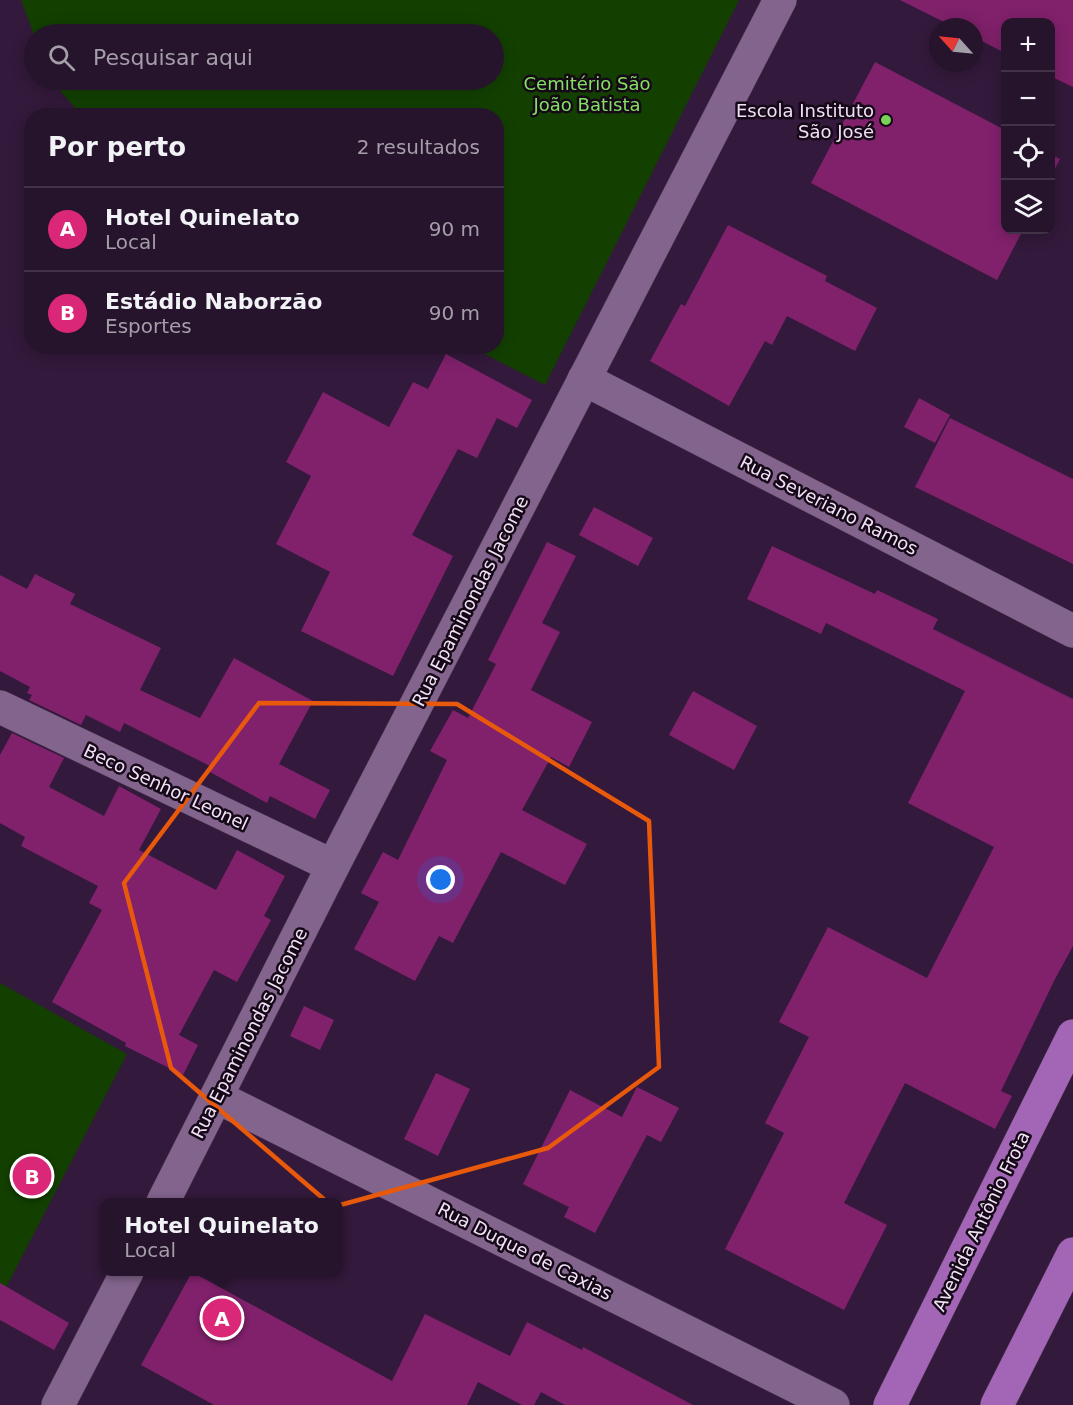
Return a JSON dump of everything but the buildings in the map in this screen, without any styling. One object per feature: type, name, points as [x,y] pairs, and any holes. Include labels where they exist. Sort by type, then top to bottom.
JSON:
[{"type":"main road","name":"Avenida Antônio Frota","points":[[890,1405],[1073,1036]]},
{"type":"main road","points":[[997,1405],[1073,1254]]},
{"type":"street","name":"Rua Epaminondas Jacome","points":[[166,1198],[333,866],[780,0]]},
{"type":"street","name":"Rua Severiano Ramos","points":[[584,379],[1073,631]]},
{"type":"street","name":"Beco Senhor Leonel","points":[[0,707],[333,866]]},
{"type":"street","name":"Rua Duque de Caxias","points":[[217,1097],[833,1405]]},
{"type":"street","points":[[58,1405],[125,1276]]},
{"type":"highlighted area","points":[[259,703],[457,704],[649,821],[659,1067],[548,1148],[333,1207],[171,1068],[124,883]]},
{"type":"green space","name":"Cemitério São João Batista","points":[[21,0],[739,0],[545,385],[485,354],[504,354],[504,108],[75,108],[60,90],[504,90],[504,24],[30,24]]},
{"type":"green space","points":[[0,983],[127,1054],[0,1299]]},
{"type":"place","name":"Escola Instituto São José","points":[[886,120]]},
{"type":"place","name":"Estádio Naborzão","points":[[32,1176]]},
{"type":"place","name":"Hotel Quinelato","points":[[222,1318]]}]
